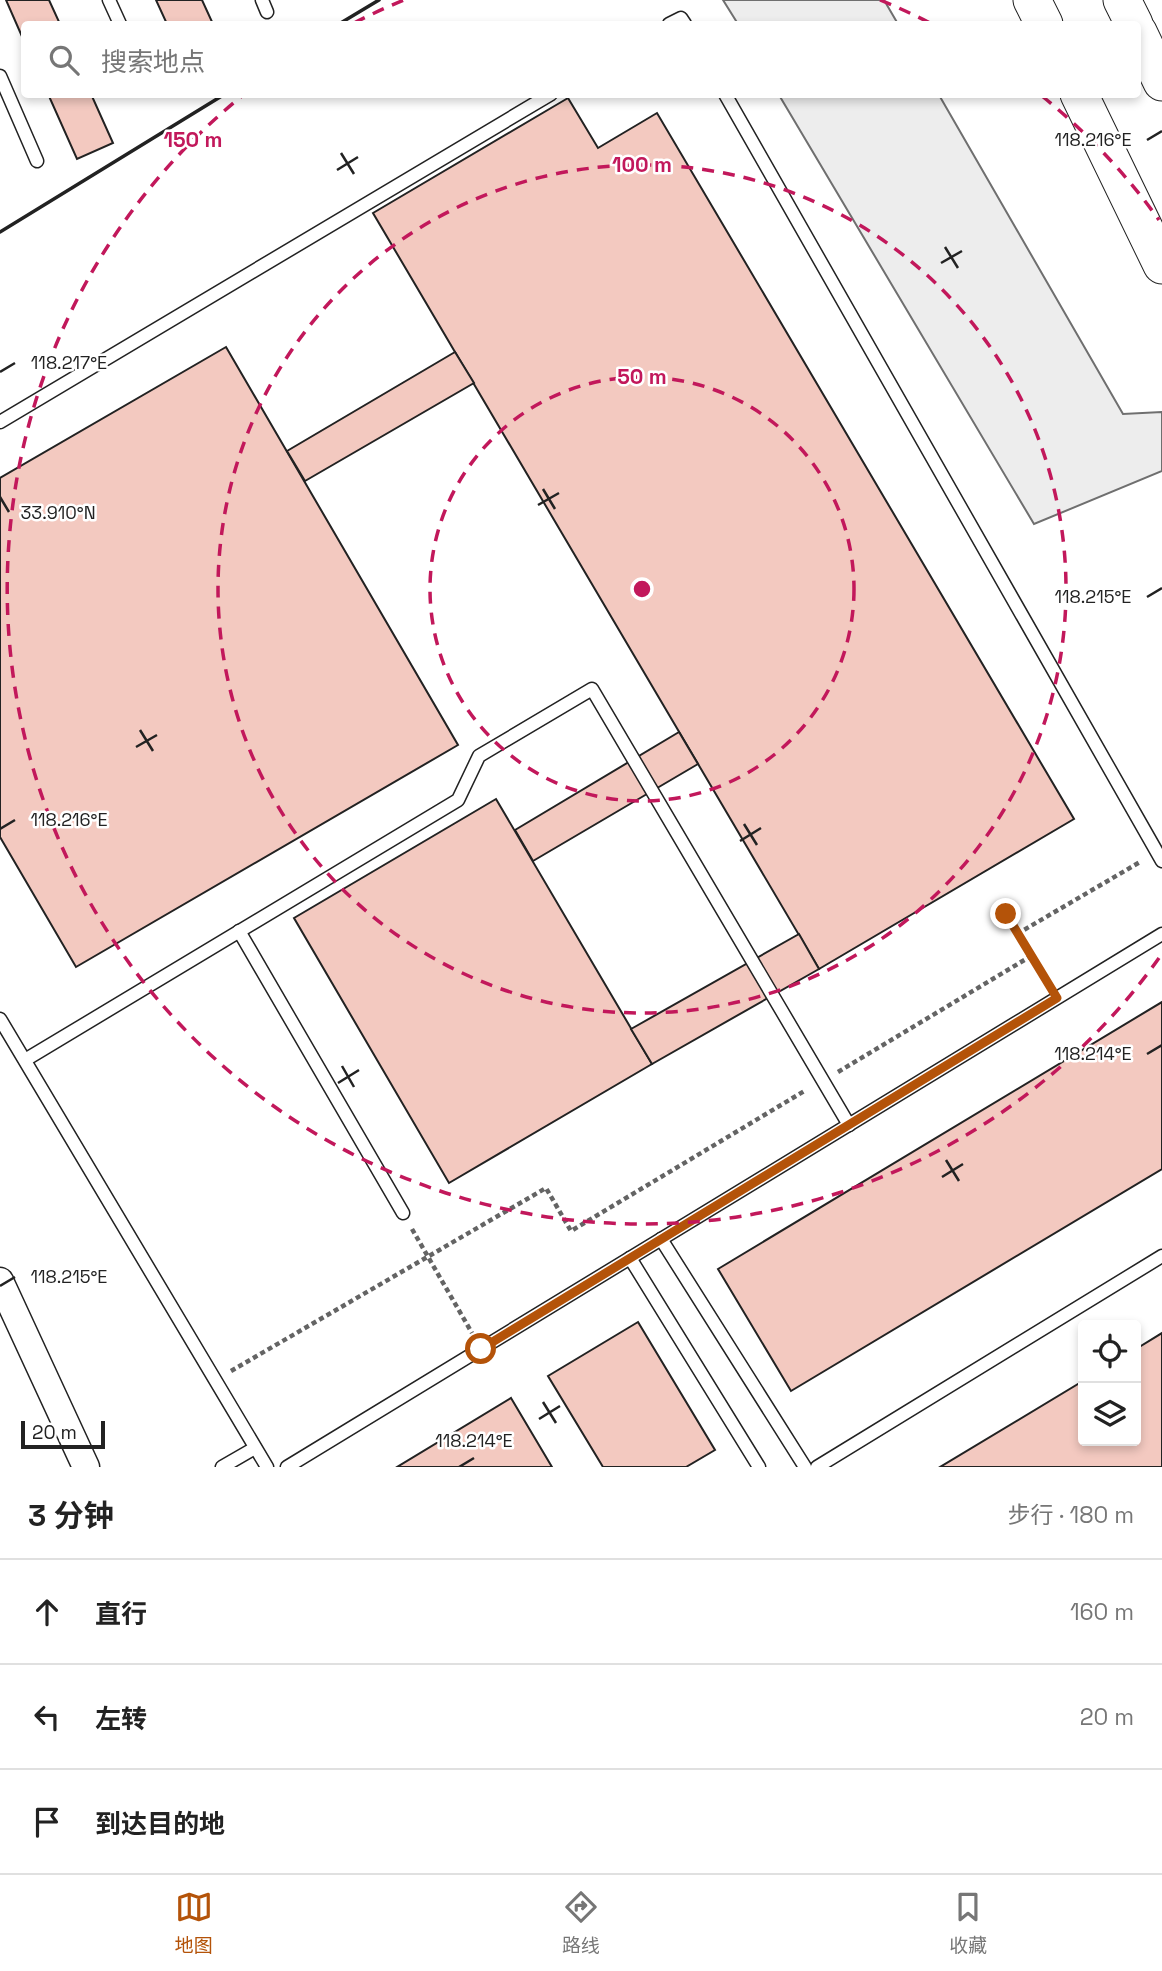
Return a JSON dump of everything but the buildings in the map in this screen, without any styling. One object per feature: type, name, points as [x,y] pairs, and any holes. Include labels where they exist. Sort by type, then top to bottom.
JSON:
[{"type":"main road","points":[[1032,0],[1042,21]]},
{"type":"main road","points":[[1122,0],[1132,21]]},
{"type":"main road","points":[[1141,38],[1162,82]]},
{"type":"main road","points":[[1081,98],[1162,265]]},
{"type":"street","points":[[2,1290],[86,1467]]},
{"type":"lane","points":[[109,0],[119,21]]},
{"type":"lane","points":[[0,76],[37,161]]},
{"type":"lane","points":[[0,422],[544,98]]},
{"type":"lane","points":[[727,98],[1159,857]]},
{"type":"lane","points":[[24,1060],[458,800],[480,756],[592,689],[849,1125]]},
{"type":"lane","points":[[239,931],[403,1213]]},
{"type":"lane","points":[[287,1467],[1162,934]]},
{"type":"lane","points":[[0,1019],[267,1467]]},
{"type":"lane","points":[[661,1239],[806,1467]]},
{"type":"lane","points":[[817,1467],[1162,1256]]},
{"type":"lane","points":[[630,1258],[759,1467]]},
{"type":"lane","points":[[222,1467],[256,1448]]},
{"type":"path","points":[[1017,934],[1159,857]]},
{"type":"path","points":[[1006,914],[1057,998]]},
{"type":"path","points":[[215,1380],[545,1188],[571,1231],[1031,956]]},
{"type":"path","points":[[403,1213],[481,1349]]},
{"type":"shaded area","points":[[723,0],[884,0],[896,21],[736,21]]},
{"type":"shaded area","points":[[781,98],[941,98],[1123,414],[1162,412],[1162,471],[1034,524]]},
{"type":"wall","points":[[344,21],[379,0]]},
{"type":"wall","points":[[0,232],[218,98]]},
{"type":"route","points":[[481,1349],[1057,998],[1006,914]]}]
